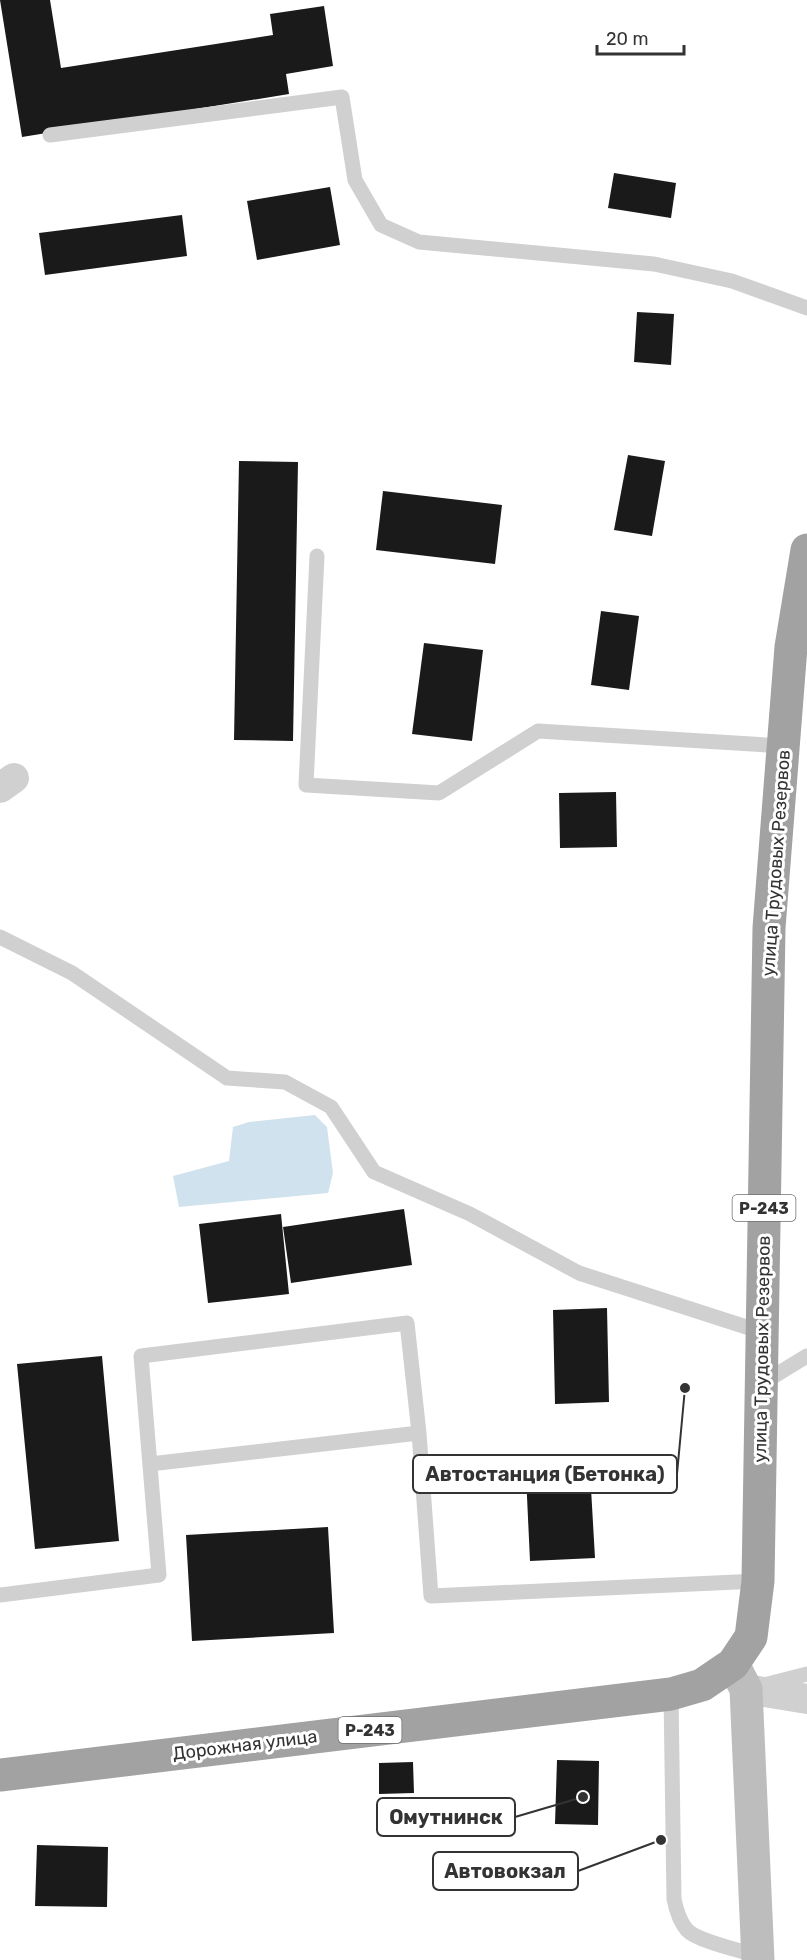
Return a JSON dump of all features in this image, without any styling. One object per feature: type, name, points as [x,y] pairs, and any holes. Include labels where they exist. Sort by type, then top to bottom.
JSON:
[{"type":"highway","name":"улица Трудовых Резервов","points":[[739,1677],[751,1637],[758,1581],[769,928],[783,746],[801,616],[807,550]]},
{"type":"highway","name":"Дорожная улица","points":[[0,1774],[671,1694],[739,1677]]},
{"type":"main road","points":[[739,1677],[758,1958]]},
{"type":"street","points":[[739,1677],[807,1699]]},
{"type":"lane","points":[[50,135],[342,97],[355,180],[381,225],[419,242],[654,264],[732,280],[807,308]]},
{"type":"lane","points":[[317,556],[306,785],[439,793],[538,732],[783,746]]},
{"type":"lane","points":[[0,937],[72,973],[227,1078],[285,1082],[331,1107],[374,1172],[470,1214],[579,1273],[762,1332]]},
{"type":"lane","points":[[0,1595],[159,1575],[141,1356],[407,1323],[419,1433],[431,1596],[758,1581]]},
{"type":"lane","points":[[761,1384],[807,1356]]},
{"type":"lane","points":[[150,1464],[419,1433]]},
{"type":"lane","points":[[739,1677],[807,1674]]},
{"type":"lane","points":[[671,1694],[676,1911],[687,1930],[705,1940],[758,1958]]},
{"type":"water","points":[[315,1115],[327,1127],[333,1173],[328,1193],[179,1207],[173,1176],[229,1161],[233,1127],[249,1122]]},
{"type":"building","points":[[0,0],[50,0],[61,68],[273,35],[270,14],[324,6],[333,66],[286,74],[289,94],[22,137]]},
{"type":"building","points":[[614,173],[676,183],[671,218],[608,208]]},
{"type":"building","points":[[330,187],[340,245],[257,260],[247,201]]},
{"type":"building","points":[[182,215],[187,256],[45,275],[39,233]]},
{"type":"building","points":[[637,312],[674,314],[671,365],[634,362]]},
{"type":"building","points":[[628,455],[665,461],[652,536],[614,530]]},
{"type":"building","points":[[239,461],[298,462],[293,741],[234,740]]},
{"type":"building","points":[[383,491],[502,505],[495,564],[376,550]]},
{"type":"building","points":[[601,611],[639,616],[629,690],[591,685]]},
{"type":"building","points":[[424,643],[483,650],[472,741],[412,734]]},
{"type":"building","points":[[616,792],[617,847],[560,848],[559,793]]},
{"type":"building","points":[[404,1209],[412,1265],[291,1283],[283,1227]]},
{"type":"building","points":[[281,1214],[289,1294],[208,1303],[199,1224]]},
{"type":"building","points":[[607,1308],[609,1402],[555,1404],[553,1310]]},
{"type":"building","points":[[102,1356],[119,1541],[35,1549],[17,1364]]},
{"type":"building","points":[[590,1471],[595,1558],[530,1561],[526,1475]]},
{"type":"building","points":[[328,1527],[334,1633],[192,1641],[186,1535]]},
{"type":"building","points":[[557,1760],[599,1761],[598,1825],[555,1824]]},
{"type":"building","points":[[413,1762],[414,1793],[379,1794],[379,1763]]},
{"type":"building","points":[[37,1845],[108,1847],[107,1907],[35,1906]]},
{"type":"place","name":"Автостанция (Бетонка)","points":[[685,1388]]},
{"type":"place","name":"Омутнинск","points":[[583,1797]]},
{"type":"place","name":"Автовокзал","points":[[661,1840]]}]
